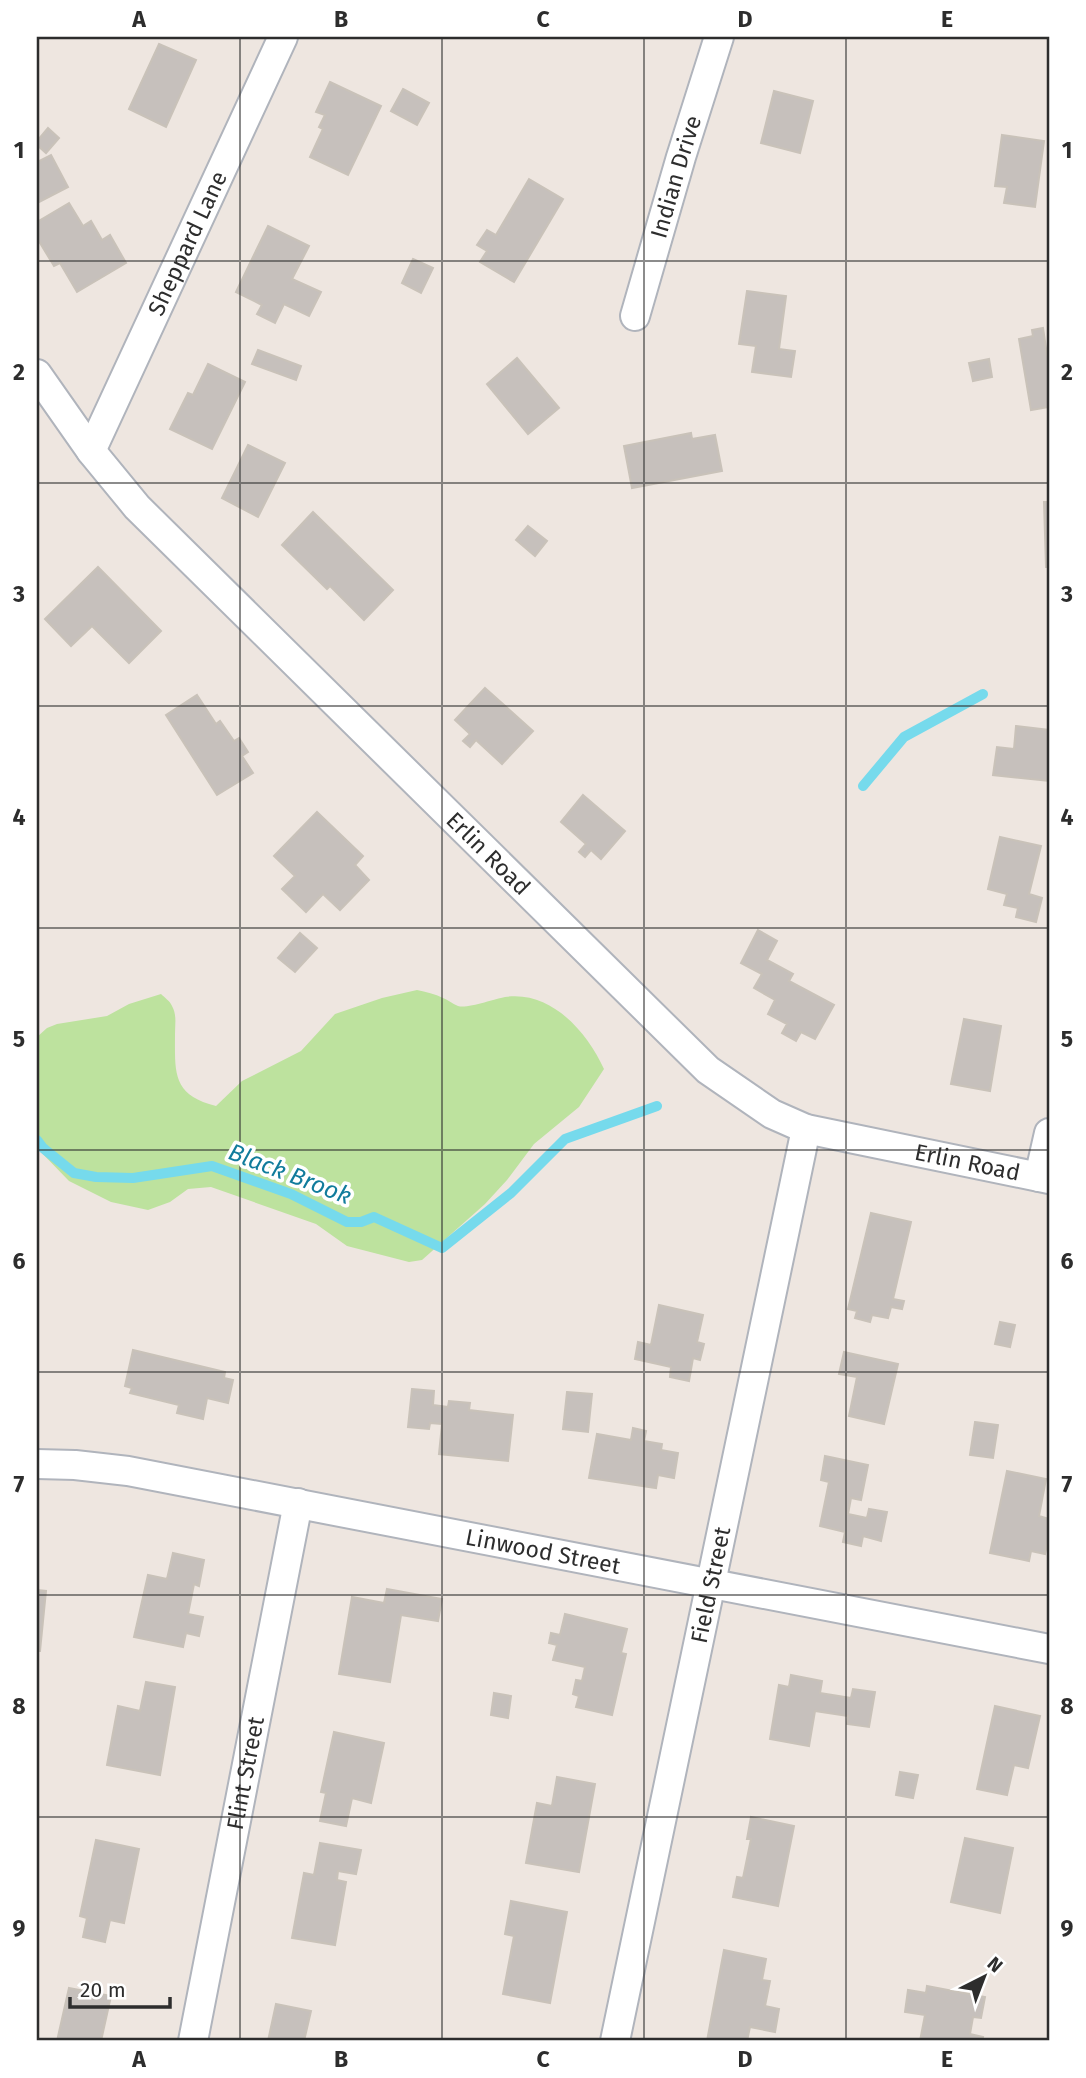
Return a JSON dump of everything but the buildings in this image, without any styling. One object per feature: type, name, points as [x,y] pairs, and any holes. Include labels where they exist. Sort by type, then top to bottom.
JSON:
[{"type":"street","name":"Sheppard Lane","points":[[91,451],[284,37]]},
{"type":"street","name":"Indian Drive","points":[[635,316],[719,37]]},
{"type":"street","name":"Erlin Road","points":[[37,374],[91,451],[137,507],[699,1062],[772,1114],[806,1129],[1044,1178]]},
{"type":"street","name":"Field Street","points":[[615,2041],[806,1129]]},
{"type":"street","points":[[1044,1178],[1049,1133]]},
{"type":"street","name":"Linwood Street","points":[[37,1464],[128,1471],[1049,1649]]},
{"type":"street","name":"Flint Street","points":[[194,2041],[298,1503]]},
{"type":"green space","points":[[417,990],[437,995],[462,1007],[505,997],[537,1000],[565,1016],[577,1028],[604,1069],[579,1107],[534,1144],[485,1204],[422,1260],[409,1262],[347,1246],[316,1224],[211,1187],[188,1189],[170,1202],[148,1210],[111,1202],[69,1181],[37,1148],[37,1037],[47,1028],[107,1016],[129,1004],[161,994],[175,1013],[175,1060],[179,1080],[191,1096],[216,1106],[242,1081],[301,1051],[335,1014],[382,998]]},
{"type":"waterway","name":"Black Brook","points":[[863,786],[904,737],[983,694]]},
{"type":"waterway","name":"Black Brook","points":[[37,1140],[74,1173],[96,1177],[133,1178],[212,1166],[291,1194],[347,1222],[361,1222],[374,1217],[442,1248],[511,1193],[565,1139],[657,1106]]}]
